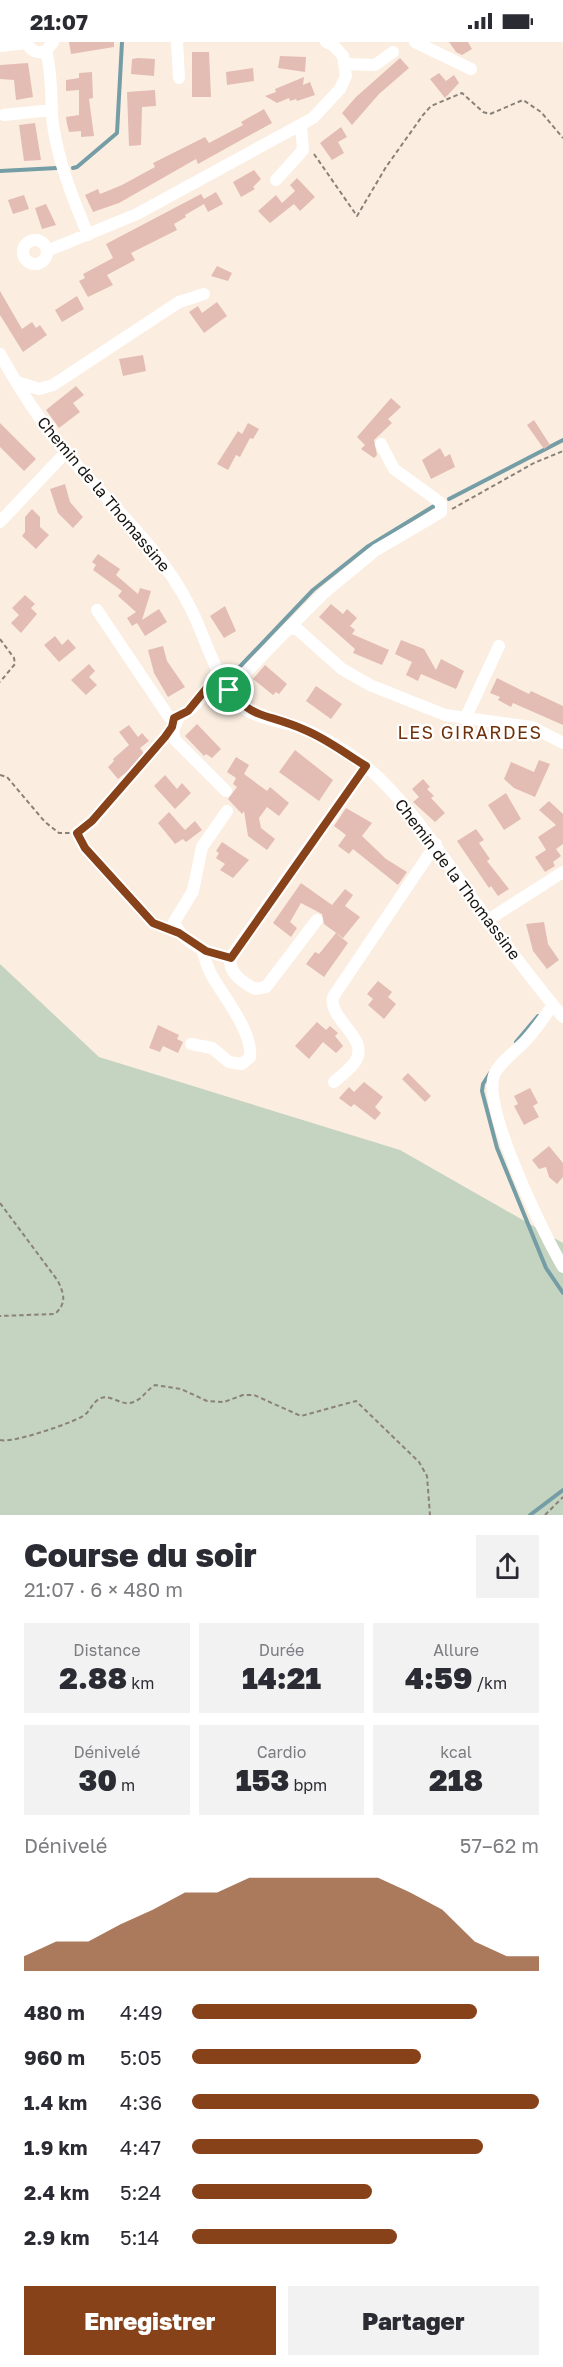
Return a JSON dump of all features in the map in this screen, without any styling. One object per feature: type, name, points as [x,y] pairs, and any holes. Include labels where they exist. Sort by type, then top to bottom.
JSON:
[{"type":"street","points":[[177,42],[179,78]]},
{"type":"street","points":[[47,251],[137,214],[301,125],[320,111],[340,89],[346,76],[346,64],[338,49],[326,42]]},
{"type":"street","points":[[415,42],[471,69]]},
{"type":"street","points":[[0,46],[27,43],[35,52],[49,47],[52,75],[51,110],[61,164],[88,235]]},
{"type":"street","points":[[346,64],[375,64],[393,52]]},
{"type":"street","points":[[1,115],[51,110]]},
{"type":"street","points":[[276,180],[303,150],[301,125]]},
{"type":"street","points":[[17,382],[39,389],[53,386],[180,302],[204,294]]},
{"type":"street","name":"Chemin de la Thomassine","points":[[0,354],[66,452],[148,543],[171,574],[196,618],[229,690],[249,711],[313,733],[366,766],[399,799],[436,844],[488,920],[563,1017]]},
{"type":"street","points":[[229,690],[324,592],[390,541],[441,512],[441,503],[394,469],[381,444]]},
{"type":"street","points":[[0,522],[66,452]]},
{"type":"street","points":[[97,610],[166,715],[179,717]]},
{"type":"street","points":[[287,630],[298,629],[342,669],[360,680],[438,712],[465,719],[532,728],[563,743]]},
{"type":"street","points":[[465,719],[499,646]]},
{"type":"street","points":[[220,672],[188,711],[179,717],[173,731],[175,740],[226,791]]},
{"type":"street","points":[[317,920],[266,987],[255,989],[249,986],[231,969],[231,958],[366,766]]},
{"type":"street","points":[[227,811],[202,847],[193,891],[174,918],[179,933],[202,949],[231,958]]},
{"type":"street","points":[[334,1082],[355,1062],[358,1049],[355,1039],[333,1007],[333,998],[436,844]]},
{"type":"street","points":[[488,920],[563,872]]},
{"type":"street","points":[[191,1044],[212,1048],[233,1064],[242,1064],[250,1057],[249,1044],[236,1013],[208,969],[202,949]]},
{"type":"street","points":[[553,1005],[528,1038],[498,1069],[492,1089],[495,1111],[511,1157],[563,1268]]},
{"type":"path","points":[[304,143],[357,216],[386,167],[423,115],[431,106],[447,102],[457,94],[462,93],[483,111],[490,114],[518,101],[531,103],[563,138]]},
{"type":"path","points":[[441,512],[460,506],[518,471],[563,451]]},
{"type":"path","points":[[0,639],[14,658],[15,664],[0,682]]},
{"type":"path","points":[[0,775],[7,777],[45,822],[59,833],[77,833],[92,821],[165,737]]},
{"type":"path","points":[[77,833],[85,848],[153,923],[179,933]]},
{"type":"path","points":[[0,1203],[58,1281],[64,1294],[62,1308],[55,1314],[0,1316]]},
{"type":"path","points":[[0,1440],[21,1440],[76,1419],[90,1411],[99,1399],[106,1397],[127,1404],[144,1397],[155,1384],[181,1389],[207,1401],[224,1402],[243,1395],[254,1395],[301,1416],[356,1401],[419,1462],[426,1476],[430,1515]]},
{"type":"path","points":[[545,1515],[563,1497]]},
{"type":"green space","points":[[0,964],[99,1057],[400,1150],[563,1243],[563,1515],[0,1515]]},
{"type":"building","points":[[69,42],[114,42],[114,47],[71,54]]},
{"type":"building","points":[[449,42],[468,42],[472,49],[462,55],[456,52]]},
{"type":"building","points":[[192,52],[209,52],[211,97],[192,97]]},
{"type":"building","points":[[280,56],[306,57],[305,72],[278,68]]},
{"type":"building","points":[[400,58],[409,68],[379,94],[352,125],[342,113],[356,97]]},
{"type":"building","points":[[132,59],[155,59],[154,76],[131,74]]},
{"type":"building","points":[[28,63],[33,97],[16,100],[14,80],[0,79],[0,65]]},
{"type":"building","points":[[253,68],[254,81],[227,85],[226,72]]},
{"type":"building","points":[[92,72],[93,98],[89,99],[94,136],[81,137],[81,131],[69,132],[66,117],[79,115],[79,90],[66,91],[66,80],[79,78],[79,73]]},
{"type":"building","points":[[439,73],[446,81],[454,75],[459,83],[445,98],[430,79]]},
{"type":"building","points":[[304,77],[303,85],[310,82],[315,95],[297,101],[296,99],[290,101],[289,98],[277,103],[265,96],[276,92],[275,89]]},
{"type":"building","points":[[155,90],[156,106],[142,107],[141,145],[129,146],[127,92]]},
{"type":"building","points":[[264,109],[272,123],[198,164],[196,159],[119,203],[93,212],[85,195],[98,189],[100,194],[122,185],[155,167],[153,163],[205,137],[209,143],[243,125],[241,122]]},
{"type":"building","points":[[35,123],[41,160],[24,161],[19,125]]},
{"type":"building","points":[[341,127],[347,137],[338,142],[344,153],[332,160],[320,143]]},
{"type":"building","points":[[254,170],[261,179],[253,187],[255,189],[241,197],[233,182]]},
{"type":"building","points":[[297,178],[315,197],[300,211],[294,204],[270,223],[258,211],[276,195],[282,203],[295,191],[290,185]]},
{"type":"building","points":[[216,192],[223,204],[208,212],[204,204],[185,215],[186,217],[174,224],[177,230],[131,253],[135,260],[107,275],[113,285],[88,297],[79,281],[85,278],[83,274],[113,258],[106,244],[201,194],[204,199]]},
{"type":"building","points":[[24,195],[29,209],[13,214],[8,200]]},
{"type":"building","points":[[46,204],[56,225],[42,229],[35,208]]},
{"type":"building","points":[[217,266],[232,273],[228,281],[211,276]]},
{"type":"building","points":[[0,291],[22,329],[32,322],[36,328],[40,325],[47,335],[23,352],[0,315]]},
{"type":"building","points":[[77,296],[84,309],[62,322],[55,310]]},
{"type":"building","points":[[217,302],[227,316],[204,333],[189,312],[198,306],[202,313]]},
{"type":"building","points":[[143,355],[146,371],[123,376],[119,359]]},
{"type":"building","points":[[76,386],[84,395],[73,403],[80,412],[59,428],[46,410]]},
{"type":"building","points":[[391,398],[401,407],[388,419],[392,423],[374,440],[377,455],[374,458],[361,449],[365,445],[357,437]]},
{"type":"building","points":[[534,420],[550,445],[544,449],[527,425]]},
{"type":"building","points":[[0,423],[36,459],[24,471],[0,447]]},
{"type":"building","points":[[248,423],[259,429],[253,439],[250,438],[240,457],[236,455],[228,470],[217,464],[238,431],[242,434]]},
{"type":"building","points":[[440,448],[445,457],[450,454],[455,467],[431,479],[422,460]]},
{"type":"building","points":[[65,484],[70,502],[83,517],[73,528],[58,513],[50,489]]},
{"type":"building","points":[[32,509],[40,517],[40,527],[49,535],[36,549],[22,536],[25,532],[25,517]]},
{"type":"building","points":[[98,554],[120,569],[116,575],[138,594],[140,588],[151,591],[142,620],[159,609],[167,622],[145,636],[137,623],[132,626],[127,618],[136,612],[118,596],[122,591],[93,570],[96,565],[92,562]]},
{"type":"building","points":[[25,595],[35,604],[31,608],[37,614],[21,633],[11,623],[19,615],[12,608]]},
{"type":"building","points":[[331,604],[343,614],[347,609],[357,618],[350,626],[355,630],[352,634],[389,650],[382,665],[353,653],[355,649],[319,617]]},
{"type":"building","points":[[225,606],[236,631],[224,638],[210,616]]},
{"type":"building","points":[[55,636],[62,645],[68,639],[76,648],[59,662],[44,645]]},
{"type":"building","points":[[401,640],[424,649],[436,670],[441,659],[464,671],[456,689],[421,674],[418,681],[406,675],[412,662],[395,654]]},
{"type":"building","points":[[163,646],[167,661],[185,687],[168,697],[154,673],[148,650]]},
{"type":"building","points":[[89,664],[95,671],[89,677],[97,685],[86,695],[71,680]]},
{"type":"building","points":[[265,665],[287,684],[279,694],[276,692],[273,695],[253,679]]},
{"type":"building","points":[[497,678],[529,694],[531,691],[563,706],[563,725],[513,703],[511,707],[498,700],[500,697],[490,693]]},
{"type":"building","points":[[316,686],[342,704],[331,719],[306,701]]},
{"type":"building","points":[[197,724],[221,749],[212,758],[206,754],[204,756],[185,736]]},
{"type":"building","points":[[129,725],[138,737],[142,733],[149,741],[140,748],[146,756],[118,779],[108,767],[114,761],[113,759],[129,745],[119,732]]},
{"type":"building","points":[[295,750],[333,780],[319,801],[279,772]]},
{"type":"building","points":[[236,757],[249,765],[244,774],[267,791],[270,787],[289,803],[279,816],[267,807],[259,818],[261,828],[275,839],[267,850],[248,836],[244,811],[242,814],[228,799],[237,787],[233,784],[236,778],[227,772]]},
{"type":"building","points":[[539,760],[550,764],[535,797],[514,788],[504,779],[511,762],[534,772]]},
{"type":"building","points":[[165,775],[177,789],[182,783],[191,793],[175,809],[154,786]]},
{"type":"building","points":[[423,779],[430,787],[427,789],[434,796],[431,798],[445,813],[435,822],[413,802],[419,797],[412,789]]},
{"type":"building","points":[[506,793],[521,819],[504,830],[488,805]]},
{"type":"building","points":[[549,801],[563,814],[563,844],[556,849],[561,856],[553,862],[555,866],[545,872],[535,857],[546,850],[538,837],[556,825],[539,810]]},
{"type":"building","points":[[346,808],[372,823],[362,836],[386,859],[407,872],[398,885],[353,849],[349,854],[338,846],[346,835],[334,826]]},
{"type":"building","points":[[169,812],[185,830],[195,821],[202,830],[186,842],[183,839],[175,844],[158,823]]},
{"type":"building","points":[[476,829],[484,840],[479,843],[490,859],[487,861],[509,889],[498,896],[491,886],[489,888],[457,841]]},
{"type":"building","points":[[222,842],[249,860],[233,878],[220,870],[225,864],[216,858],[219,853],[216,851]]},
{"type":"building","points":[[301,883],[332,905],[345,889],[353,895],[345,906],[360,917],[343,938],[324,924],[322,914],[301,903],[290,922],[297,928],[291,937],[273,923]]},
{"type":"building","points":[[544,922],[548,944],[559,960],[547,969],[533,951],[526,924]]},
{"type":"building","points":[[336,933],[348,943],[324,977],[306,964],[315,952],[319,954]]},
{"type":"building","points":[[378,981],[392,992],[388,997],[396,1004],[384,1019],[368,1005],[373,999],[367,994]]},
{"type":"building","points":[[317,1022],[326,1030],[330,1026],[338,1033],[335,1036],[343,1046],[336,1053],[323,1042],[309,1059],[295,1046]]},
{"type":"building","points":[[158,1025],[179,1035],[177,1039],[183,1042],[178,1053],[163,1046],[160,1052],[149,1048]]},
{"type":"building","points":[[408,1073],[431,1096],[425,1102],[402,1079]]},
{"type":"building","points":[[364,1082],[383,1097],[375,1107],[381,1113],[375,1120],[354,1104],[351,1107],[339,1098],[349,1087],[354,1092]]},
{"type":"building","points":[[530,1088],[538,1103],[533,1106],[539,1117],[524,1125],[514,1106],[518,1104],[514,1096]]},
{"type":"building","points":[[549,1146],[563,1163],[563,1177],[557,1184],[549,1177],[546,1167],[539,1169],[532,1160]]},
{"type":"waterway","points":[[73,168],[117,133],[122,42]]},
{"type":"waterway","points":[[0,171],[57,168]]},
{"type":"waterway","points":[[449,499],[563,440]]},
{"type":"waterway","points":[[229,678],[313,590],[367,547],[434,506]]},
{"type":"waterway","points":[[516,1042],[538,1016]]},
{"type":"waterway","points":[[490,1073],[483,1084],[482,1091],[497,1148],[546,1268],[563,1293]]},
{"type":"waterway","points":[[530,1515],[563,1490]]},
{"type":"district","name":"LES GIRARDES","points":[[470,733]]},
{"type":"route","points":[[220,672],[229,690],[237,702],[249,711],[313,733],[366,766],[231,958],[206,951],[179,933],[153,923],[85,848],[77,833],[92,821],[165,737],[172,727],[174,718],[188,711],[220,672]]}]
